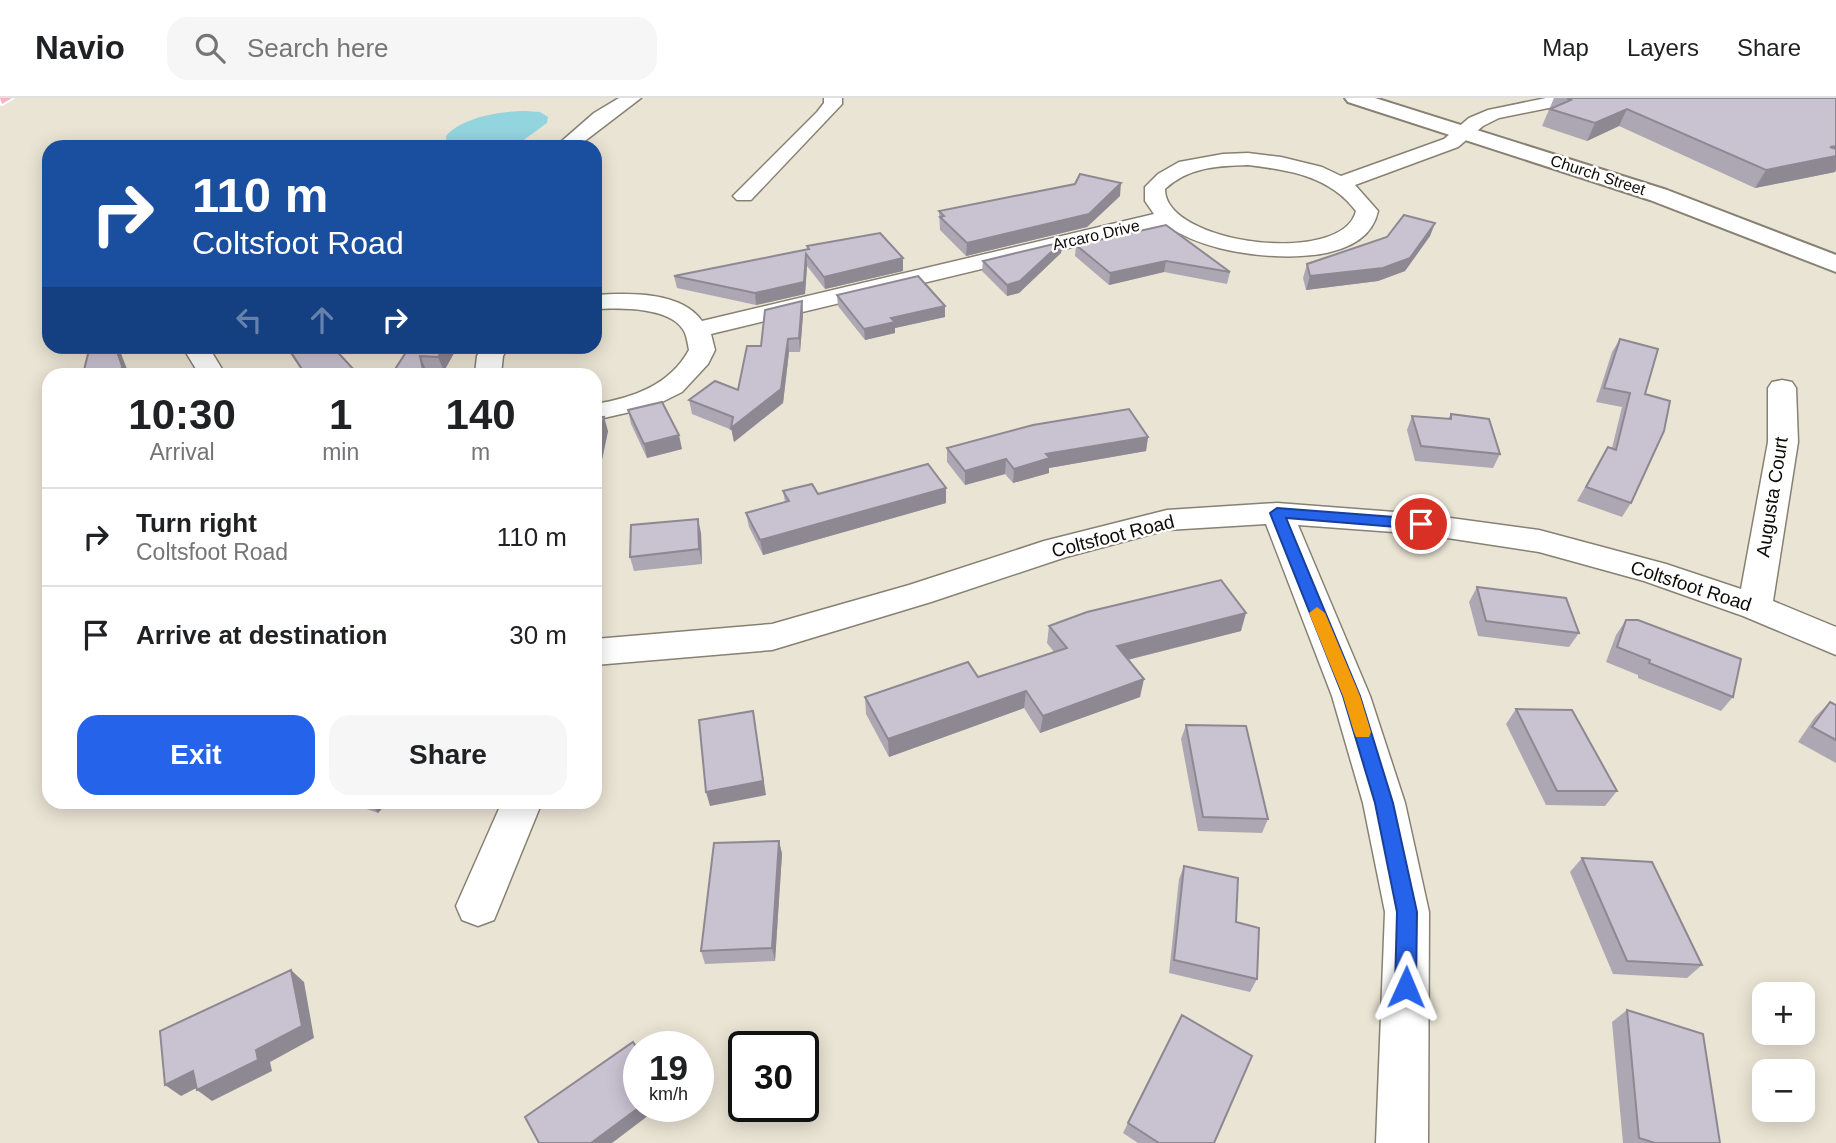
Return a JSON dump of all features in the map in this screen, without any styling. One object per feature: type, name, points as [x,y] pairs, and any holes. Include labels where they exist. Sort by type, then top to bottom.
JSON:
[{"type":"street","points":[[573,140],[601,117],[632,98]]},
{"type":"street","points":[[744,197],[823,116],[833,104],[833,98]]},
{"type":"street","name":"Church Street","points":[[1355,98],[1695,208],[1836,264]]},
{"type":"street","points":[[1340,183],[1451,143],[1476,122],[1494,114],[1572,98]]},
{"type":"street","name":"Arcaro Drive","points":[[1248,159],[1282,163],[1314,171],[1340,183],[1358,196],[1367,211],[1364,225],[1350,237],[1325,246],[1292,249],[1233,244],[1190,231],[1168,217],[1156,202],[1155,187],[1167,175],[1188,165],[1216,160],[1248,159]]},
{"type":"street","name":"Arcaro Drive","points":[[698,330],[1168,217]]},
{"type":"street","points":[[602,302],[632,301],[666,308],[679,314],[698,330],[702,350],[698,361],[678,383],[643,401],[602,410]]},
{"type":"street","name":"Augusta Court","points":[[1755,607],[1783,442],[1782,388]]},
{"type":"street","points":[[1277,513],[1351,696],[1384,803],[1407,912],[1402,1143]]},
{"type":"street","name":"Coltsfoot Road","points":[[602,651],[772,637],[919,594],[1056,549],[1167,520],[1277,513],[1421,524],[1539,541],[1654,572],[1755,607],[1836,642]]},
{"type":"street","points":[[478,906],[519,809]]},
{"type":"water","points":[[505,112],[540,112],[548,117],[547,123],[524,140],[446,140],[446,136],[462,124]]},
{"type":"building","points":[[1567,98],[1836,98],[1836,146],[1830,147],[1836,149],[1836,156],[1766,170],[1627,109],[1595,123],[1550,109],[1571,100]]},
{"type":"building","points":[[1080,174],[1121,183],[1089,214],[967,243],[940,217],[944,216],[939,211],[1075,184]]},
{"type":"building","points":[[1404,215],[1435,223],[1410,258],[1383,268],[1310,276],[1307,264],[1387,237]]},
{"type":"building","points":[[1166,225],[1230,272],[1166,261],[1110,273],[1076,245]]},
{"type":"building","points":[[880,233],[903,258],[824,277],[806,254],[804,282],[755,293],[674,276],[809,249],[807,246]]},
{"type":"building","points":[[1062,242],[1020,281],[1007,285],[983,261]]},
{"type":"building","points":[[918,276],[945,306],[891,318],[895,322],[864,329],[837,295]]},
{"type":"building","points":[[802,301],[799,338],[788,339],[781,389],[731,428],[733,417],[689,400],[715,381],[738,390],[747,346],[761,346],[765,310]]},
{"type":"building","points":[[1620,339],[1658,349],[1645,394],[1670,401],[1664,431],[1631,503],[1586,487],[1608,447],[1616,450],[1630,393],[1604,388]]},
{"type":"building","points":[[88,354],[118,354],[122,366],[122,368],[84,368]]},
{"type":"building","points":[[292,354],[339,354],[352,368],[301,368]]},
{"type":"building","points":[[405,354],[440,354],[438,357],[420,356],[423,368],[396,368]]},
{"type":"building","points":[[662,402],[679,435],[644,444],[628,410]]},
{"type":"building","points":[[1129,409],[1148,437],[1046,454],[1050,458],[1014,469],[1006,459],[965,471],[947,448],[1033,425]]},
{"type":"building","points":[[1451,414],[1489,419],[1500,454],[1421,446],[1412,416],[1451,419]]},
{"type":"building","points":[[928,464],[946,488],[760,540],[746,513],[789,501],[783,491],[812,484],[818,494]]},
{"type":"building","points":[[698,519],[699,549],[630,557],[631,525]]},
{"type":"building","points":[[1221,580],[1246,613],[1117,646],[1144,679],[1043,716],[1026,691],[888,739],[865,697],[968,662],[978,677],[1067,648],[1049,626],[1087,612]]},
{"type":"building","points":[[1477,587],[1566,598],[1579,633],[1486,621]]},
{"type":"building","points":[[1626,620],[1638,620],[1741,659],[1733,697],[1617,647]]},
{"type":"building","points":[[1830,702],[1836,705],[1836,740],[1812,727]]},
{"type":"building","points":[[1516,709],[1572,710],[1617,791],[1557,791]]},
{"type":"building","points":[[753,711],[763,781],[706,792],[699,720]]},
{"type":"building","points":[[1186,725],[1246,726],[1268,819],[1203,817]]},
{"type":"building","points":[[779,841],[772,948],[701,951],[714,843]]},
{"type":"building","points":[[1582,858],[1652,862],[1702,965],[1627,961]]},
{"type":"building","points":[[1184,866],[1238,878],[1236,922],[1259,928],[1257,979],[1174,960]]},
{"type":"building","points":[[291,970],[302,1026],[256,1050],[258,1060],[197,1090],[193,1071],[165,1085],[160,1031]]},
{"type":"building","points":[[1627,1010],[1703,1034],[1720,1143],[1655,1143],[1639,1138]]},
{"type":"building","points":[[1182,1015],[1252,1056],[1214,1143],[1159,1143],[1128,1123]]},
{"type":"building","points":[[623,1049],[623,1119],[591,1143],[539,1143],[525,1117]]},
{"type":"slow traffic","points":[[1317,613],[1351,696],[1362,732]]},
{"type":"route","points":[[1406,987],[1407,912],[1384,803],[1351,696],[1277,513],[1421,524]]}]
